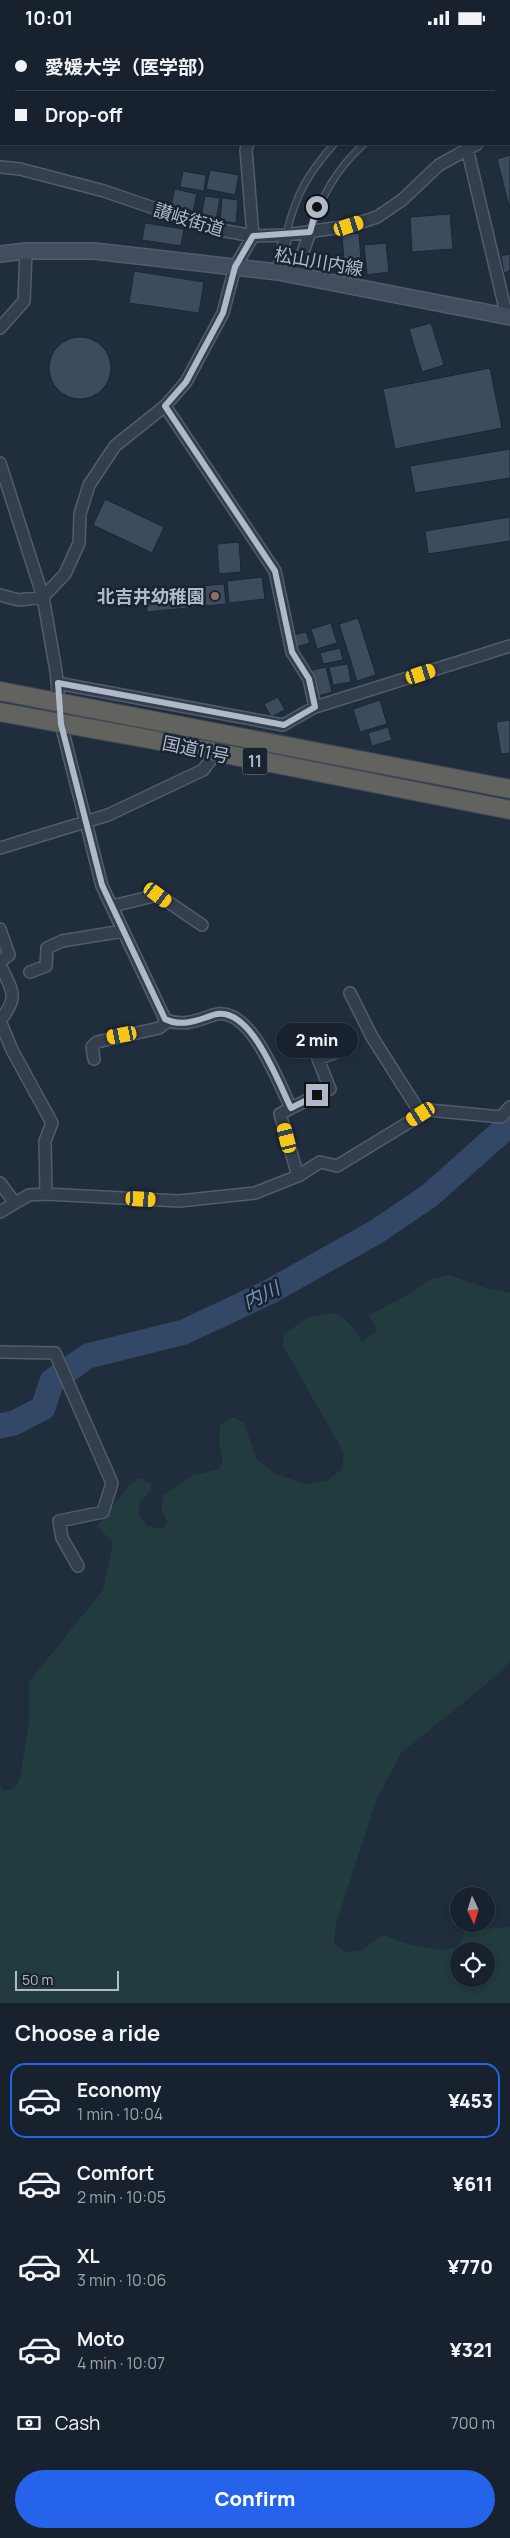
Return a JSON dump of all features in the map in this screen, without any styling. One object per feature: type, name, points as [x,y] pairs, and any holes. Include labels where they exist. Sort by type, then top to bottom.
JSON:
[{"type":"highway","name":"国道11号","points":[[0,691],[510,789]]},
{"type":"highway","name":"国道11号","points":[[0,712],[154,740],[510,810]]},
{"type":"main road","name":"松山川内線","points":[[0,254],[26,251],[94,251],[278,272],[509,317]]},
{"type":"street","points":[[0,595],[19,599],[43,597],[65,574],[79,543],[80,514],[89,485],[115,446],[165,406],[186,382],[223,313],[235,267],[253,236],[246,150],[248,145]]},
{"type":"street","points":[[472,146],[509,317]]},
{"type":"street","name":"讃岐街道","points":[[0,167],[20,169],[95,189],[215,229],[253,236],[286,235],[349,226],[377,217],[402,200],[439,165],[472,146]]},
{"type":"street","points":[[295,275],[310,232]]},
{"type":"street","points":[[278,272],[286,235]]},
{"type":"street","points":[[0,328],[24,301],[26,251]]},
{"type":"street","points":[[165,406],[275,571],[292,652],[309,679],[315,707]]},
{"type":"street","points":[[0,463],[43,597],[58,683],[61,724],[102,885],[165,1019],[174,1024],[196,1021],[217,1014],[239,1019],[252,1032],[291,1108]]},
{"type":"street","points":[[58,683],[284,725],[315,707],[510,646]]},
{"type":"street","points":[[0,848],[108,815],[203,770],[216,753]]},
{"type":"street","points":[[112,906],[158,895],[202,925]]},
{"type":"street","points":[[0,929],[9,955],[0,963],[14,996],[13,1003],[0,1021],[12,1050],[52,1123],[45,1141],[46,1194]]},
{"type":"street","points":[[30,972],[46,966],[47,948],[54,944],[123,931]]},
{"type":"street","points":[[350,993],[372,1037],[421,1114]]},
{"type":"street","points":[[94,1059],[92,1047],[97,1042],[159,1027],[168,1021]]},
{"type":"street","points":[[298,1176],[280,1114],[330,1089],[318,1059],[340,1051]]},
{"type":"street","points":[[0,1212],[30,1195],[46,1194],[179,1201],[255,1193],[298,1176],[320,1162],[337,1165],[430,1110],[501,1117],[510,1107]]},
{"type":"street","points":[[0,1183],[15,1203]]},
{"type":"street","points":[[0,1352],[55,1353],[70,1391],[112,1483],[103,1512],[59,1521],[62,1538],[78,1566]]},
{"type":"lane","points":[[286,235],[294,204],[310,172],[333,145]]},
{"type":"lane","points":[[310,232],[317,207],[331,182],[363,145]]},
{"type":"green space","points":[[449,1275],[486,1288],[510,1293],[510,1662],[483,1687],[401,1753],[376,1801],[336,1924],[334,1943],[345,1952],[361,1951],[383,1935],[429,1949],[450,1949],[450,1987],[495,1987],[495,1942],[460,1942],[464,1933],[495,1933],[495,1928],[510,1927],[510,2003],[0,2003],[0,1786],[3,1790],[14,1789],[20,1778],[29,1722],[29,1682],[103,1590],[113,1543],[97,1526],[131,1483],[141,1478],[151,1484],[151,1491],[140,1501],[139,1514],[147,1526],[162,1529],[168,1522],[161,1509],[163,1496],[191,1476],[219,1469],[223,1461],[219,1443],[220,1425],[233,1417],[244,1423],[256,1458],[274,1473],[305,1484],[327,1481],[342,1469],[344,1453],[283,1346],[284,1334],[308,1317],[335,1313],[349,1323],[362,1341],[377,1331],[369,1315],[409,1294],[429,1280]]},
{"type":"building","points":[[510,155],[510,210],[497,159]]},
{"type":"building","points":[[210,170],[239,175],[235,195],[206,189]]},
{"type":"building","points":[[183,171],[206,175],[204,191],[180,187]]},
{"type":"building","points":[[175,189],[197,194],[193,211],[171,205]]},
{"type":"building","points":[[205,196],[220,198],[216,220],[201,217]]},
{"type":"building","points":[[222,198],[238,200],[236,223],[220,221]]},
{"type":"building","points":[[450,214],[453,249],[412,252],[410,217]]},
{"type":"building","points":[[145,223],[184,229],[181,246],[142,240]]},
{"type":"building","points":[[359,233],[362,273],[345,275],[342,235]]},
{"type":"building","points":[[386,243],[389,272],[367,275],[364,245]]},
{"type":"building","points":[[510,254],[510,271],[504,273],[501,256]]},
{"type":"building","points":[[134,271],[204,282],[199,313],[129,303]]},
{"type":"building","points":[[431,323],[444,365],[422,372],[409,329]]},
{"type":"building","points":[[80,337],[92,340],[102,346],[108,356],[111,368],[108,380],[102,390],[92,396],[80,399],[68,396],[58,390],[52,380],[49,368],[52,356],[58,346],[68,340]]},
{"type":"building","points":[[490,368],[502,428],[395,449],[383,389]]},
{"type":"building","points":[[510,449],[510,478],[415,493],[410,466]]},
{"type":"building","points":[[105,499],[164,527],[152,553],[93,525]]},
{"type":"building","points":[[510,517],[510,541],[428,554],[425,531]]},
{"type":"building","points":[[239,542],[241,572],[219,574],[217,544]]},
{"type":"building","points":[[262,577],[265,599],[229,603],[227,581]]},
{"type":"building","points":[[224,584],[226,604],[147,612],[145,591]]},
{"type":"building","points":[[358,618],[376,675],[357,681],[339,624]]},
{"type":"building","points":[[331,623],[337,643],[317,649],[311,629]]},
{"type":"building","points":[[306,632],[310,643],[297,647],[293,635]]},
{"type":"building","points":[[340,648],[343,660],[323,664],[320,653]]},
{"type":"building","points":[[348,664],[351,682],[333,685],[329,667]]},
{"type":"building","points":[[326,667],[332,692],[318,696],[312,670]]},
{"type":"building","points":[[278,697],[285,710],[271,717],[264,704]]},
{"type":"building","points":[[380,700],[387,724],[360,732],[353,709]]},
{"type":"building","points":[[510,720],[510,753],[501,754],[496,722]]},
{"type":"building","points":[[388,727],[392,740],[372,746],[368,733]]},
{"type":"waterway","name":"内川","points":[[0,1426],[14,1423],[43,1408],[52,1381],[88,1356],[184,1332],[269,1292],[376,1232],[429,1196],[510,1124]]},
{"type":"place","name":"北吉井幼稚園","points":[[215,596]]},
{"type":"route","points":[[317,207],[310,232],[253,236],[235,267],[223,313],[186,382],[165,406],[275,571],[292,652],[309,679],[315,707],[284,725],[58,683],[61,724],[102,885],[165,1019],[174,1024],[196,1021],[217,1014],[239,1019],[252,1032],[291,1108],[317,1095]]}]
